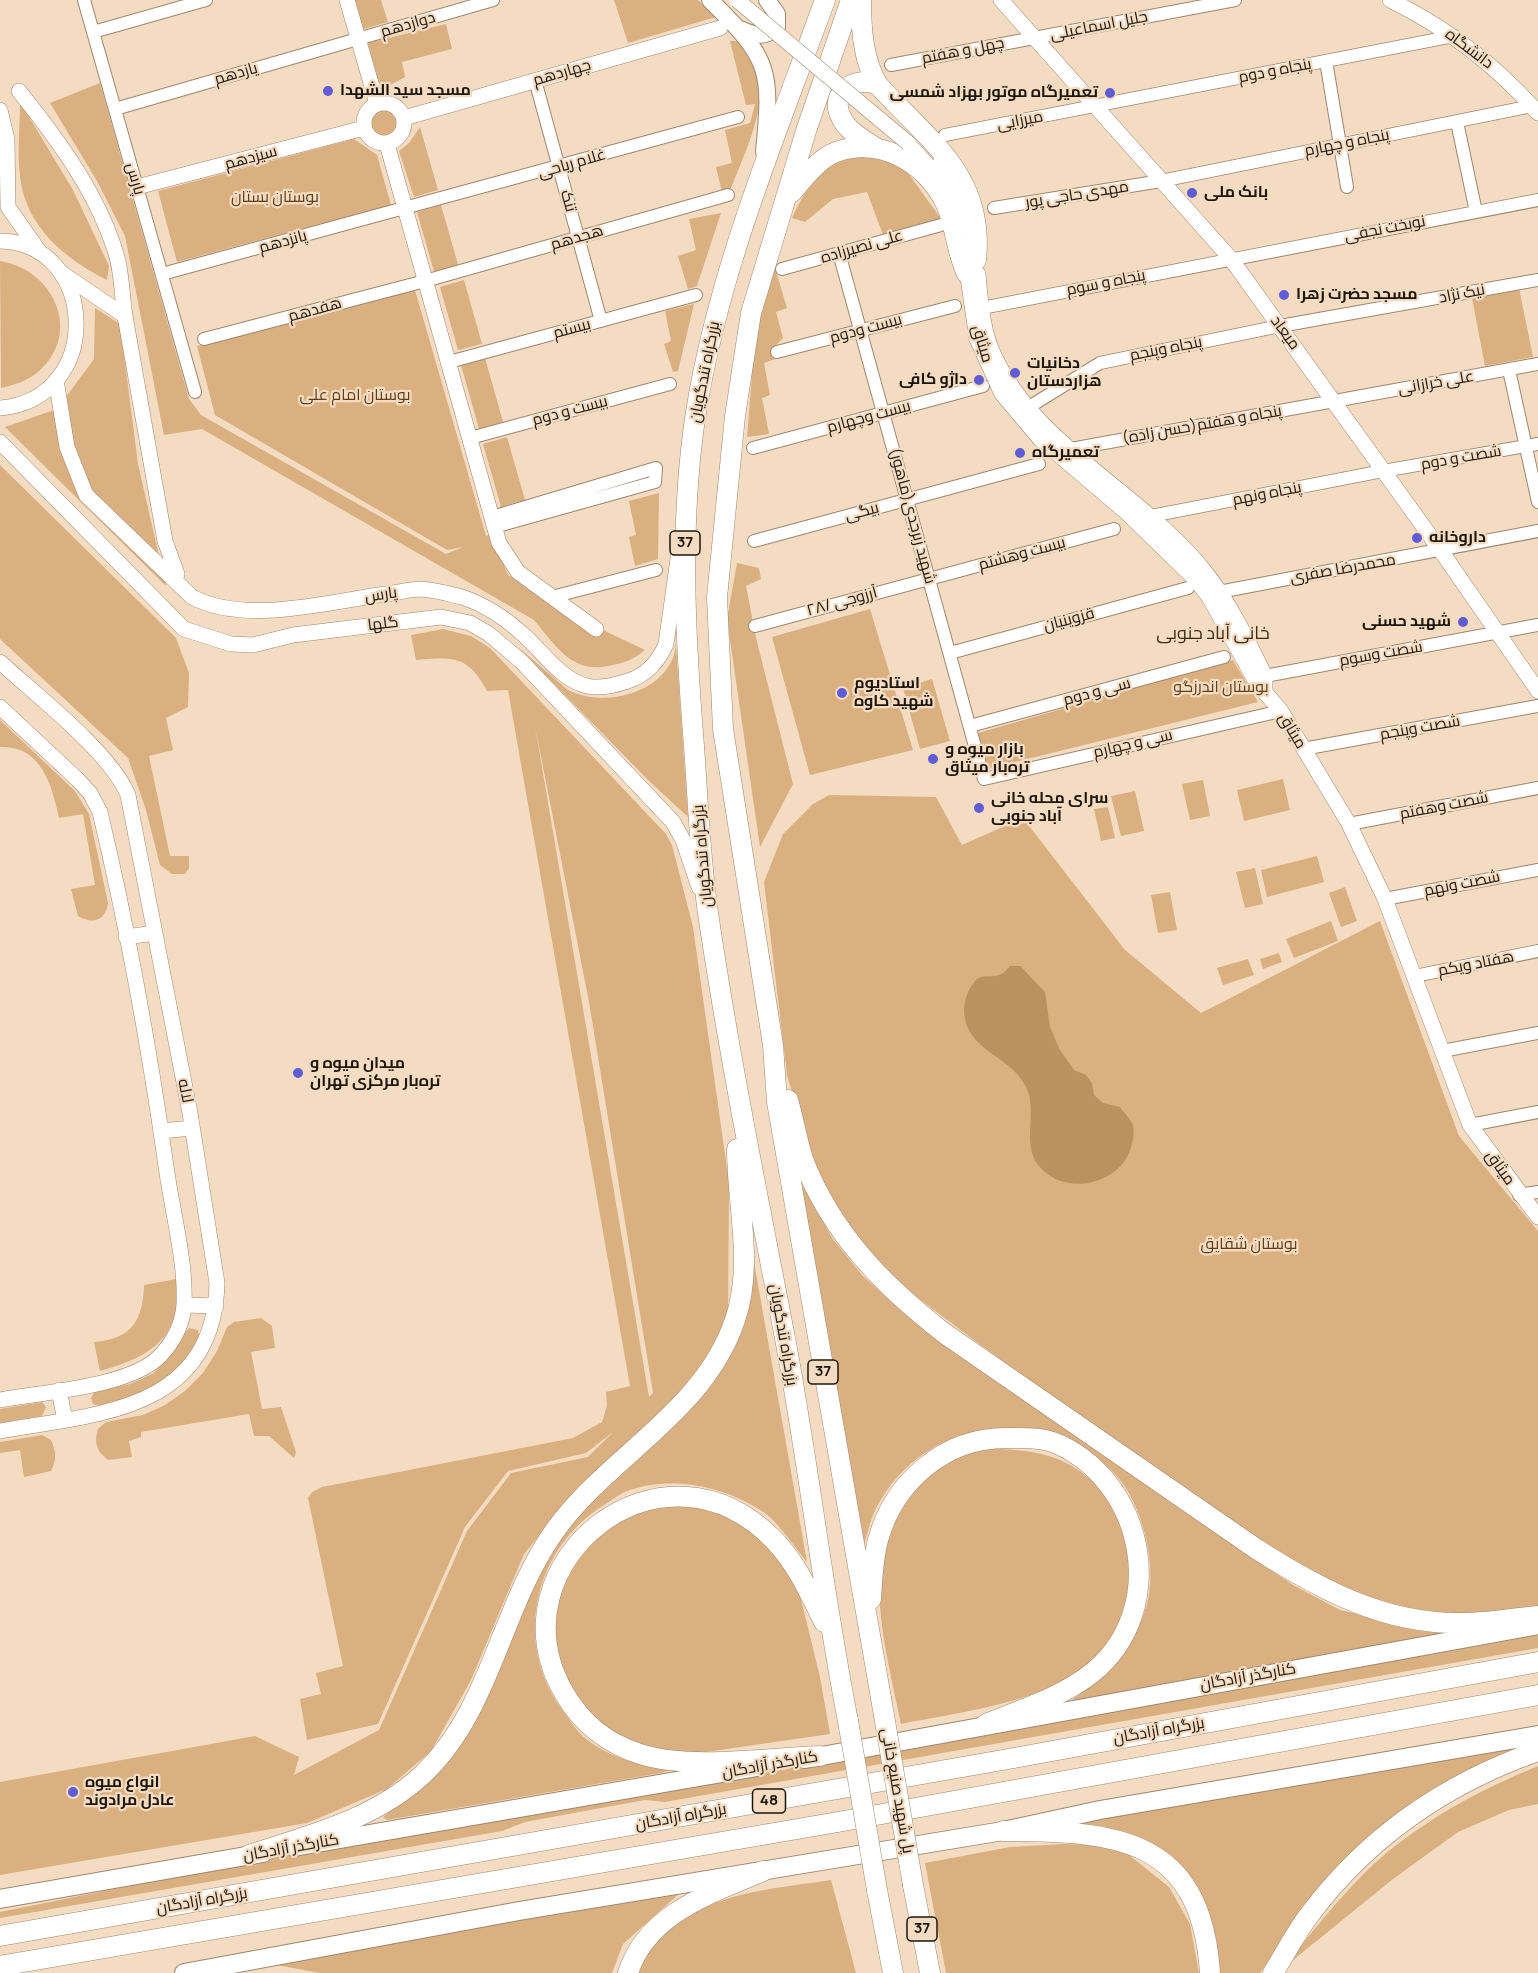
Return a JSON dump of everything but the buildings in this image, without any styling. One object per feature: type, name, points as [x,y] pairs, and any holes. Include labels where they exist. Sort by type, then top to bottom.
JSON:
[{"type":"highway","name":"بزرگراه تندگویان","points":[[825,0],[761,175],[715,321],[696,413],[685,520],[689,689],[707,908],[740,1104],[787,1352],[831,1636],[888,1946]]},
{"type":"highway","name":"بزرگراه تندگویان","points":[[851,0],[806,131],[751,313],[735,416],[717,597],[723,729],[773,1045],[777,1102],[881,1698]]},
{"type":"highway","points":[[786,200],[812,168],[835,153],[858,148],[876,148],[897,153],[918,167],[946,205],[958,255],[972,267],[979,235],[976,212],[964,183],[950,161],[878,85],[871,74],[861,0]]},
{"type":"highway","points":[[876,148],[847,126],[838,111],[838,103],[846,87],[853,83],[870,81],[878,85]]},
{"type":"highway","points":[[773,1045],[804,1160],[821,1199],[855,1250],[878,1276],[944,1333],[1255,1548],[1306,1580],[1351,1602],[1426,1622],[1467,1623],[1538,1616]]},
{"type":"highway","points":[[249,1855],[340,1825],[372,1811],[405,1790],[429,1768],[446,1748],[469,1713],[525,1585],[555,1531],[593,1488],[683,1406],[712,1369],[726,1344],[742,1298],[744,1234],[737,1152],[740,1104]]},
{"type":"highway","points":[[869,1632],[878,1541],[888,1511],[903,1486],[919,1472],[952,1449],[993,1438],[1059,1444],[1083,1460],[1107,1483],[1133,1527],[1140,1554],[1134,1612],[1124,1635],[1092,1672],[1063,1692],[986,1724]]},
{"type":"highway","points":[[820,1756],[680,1762],[639,1754],[611,1742],[588,1727],[574,1710],[559,1684],[548,1658],[549,1601],[568,1558],[590,1530],[611,1515],[642,1500],[697,1496],[728,1505],[754,1521],[776,1542],[800,1576],[831,1636]]},
{"type":"highway","name":"بزرگراه آزادگان","points":[[0,1936],[993,1761],[1538,1662]]},
{"type":"highway","name":"بزرگراه آزادگان","points":[[0,1966],[826,1824],[1538,1695]]},
{"type":"highway","name":"پل شهید صنیع خانی","points":[[881,1698],[930,1973]]},
{"type":"highway","points":[[1274,1973],[1309,1915],[1337,1882],[1404,1820],[1465,1781],[1538,1751]]},
{"type":"highway","points":[[1003,1831],[1071,1831],[1102,1835],[1135,1845],[1163,1863],[1177,1875],[1200,1914],[1208,1945],[1210,1973]]},
{"type":"highway","points":[[628,1973],[644,1944],[666,1919],[702,1897],[764,1871]]},
{"type":"highway","points":[[886,1973],[888,1946]]},
{"type":"highway","name":"37","points":[[888,1946],[893,1973]]},
{"type":"main road","points":[[710,0],[740,29],[759,55],[766,74],[769,99],[761,175]]},
{"type":"main road","points":[[740,29],[763,35],[777,27],[777,14],[767,0]]},
{"type":"main road","name":"کنارگذر آزادگان","points":[[0,1899],[820,1756],[1538,1625]]},
{"type":"main road","points":[[184,1973],[519,1911],[1003,1831],[1100,1810],[1538,1736]]},
{"type":"street","name":"پارس","points":[[84,0],[195,392]]},
{"type":"street","points":[[93,32],[206,0]]},
{"type":"street","points":[[346,0],[377,104]]},
{"type":"street","name":"دوازدهم","points":[[357,39],[493,0]]},
{"type":"street","points":[[737,0],[908,143],[951,192]]},
{"type":"street","points":[[745,0],[912,139],[951,192]]},
{"type":"street","name":"میعاد","points":[[1001,0],[1231,259],[1441,551],[1538,691]]},
{"type":"street","name":"جلیل اسماعیلی","points":[[1034,38],[1235,0]]},
{"type":"street","name":"دانشگاه","points":[[1390,0],[1454,36],[1497,70],[1535,109]]},
{"type":"street","name":"چهاردهم","points":[[404,118],[720,28]]},
{"type":"street","name":"پنجاه و دوم","points":[[1095,106],[1454,36]]},
{"type":"street","name":"چهل و هفتم","points":[[891,65],[1034,38]]},
{"type":"street","name":"یازدهم","points":[[115,109],[357,39]]},
{"type":"street","points":[[1326,61],[1347,187]]},
{"type":"street","name":"تنک","points":[[535,80],[601,321]]},
{"type":"street","points":[[19,91],[68,157],[98,206],[118,260],[124,316],[165,541],[177,574]]},
{"type":"street","points":[[384,103],[397,107],[404,118],[403,132],[399,138],[387,144],[370,138],[364,128],[368,111],[377,104],[384,103]]},
{"type":"street","name":"میرزایی","points":[[945,135],[1095,106]]},
{"type":"street","name":"پنجاه و چهارم","points":[[1161,181],[1457,122],[1535,109]]},
{"type":"street","points":[[0,110],[7,140],[8,207],[42,256]]},
{"type":"street","name":"غلام ریاحی","points":[[405,210],[738,117]]},
{"type":"street","points":[[1457,122],[1476,212]]},
{"type":"street","name":"سیزدهم","points":[[137,188],[364,128]]},
{"type":"street","points":[[387,144],[499,543],[518,572],[596,629]]},
{"type":"street","name":"مهدی حاجی پور","points":[[994,208],[1161,181]]},
{"type":"street","name":"میثاق","points":[[951,192],[970,232],[977,339],[991,375],[1015,413],[1040,439],[1214,594],[1265,676]]},
{"type":"street","name":"هجدهم","points":[[425,281],[728,195]]},
{"type":"street","name":"نوبخت نجفی","points":[[1231,259],[1538,200]]},
{"type":"street","name":"پانزدهم","points":[[162,274],[405,210]]},
{"type":"street","name":"علی نصیرزاده","points":[[782,269],[941,225]]},
{"type":"street","points":[[0,242],[24,246],[42,256],[60,272],[124,316]]},
{"type":"street","name":"شهید زبرجدی(ماهور)","points":[[839,253],[984,778]]},
{"type":"street","name":"پنجاه و سوم","points":[[982,308],[1231,259]]},
{"type":"street","name":"میثاق","points":[[972,267],[989,343],[998,363],[1029,408],[1071,449],[1151,516],[1206,572],[1214,594],[1256,682],[1281,711],[1349,824],[1385,899],[1470,1125],[1519,1195],[1538,1217]]},
{"type":"street","points":[[0,408],[24,402],[44,392],[56,380],[72,357],[77,335],[74,302],[60,272]]},
{"type":"street","name":"نیک نژاد","points":[[1280,326],[1538,280]]},
{"type":"street","name":"هفدهم","points":[[204,339],[425,281]]},
{"type":"street","name":"بیستم","points":[[448,362],[696,295]]},
{"type":"street","name":"بیست ودوم","points":[[777,352],[955,306]]},
{"type":"street","name":"پنجاه وپنجم","points":[[1029,408],[1100,363],[1280,326]]},
{"type":"street","name":"علی خرازانی","points":[[1334,401],[1538,364]]},
{"type":"street","points":[[1509,370],[1532,446],[1538,502]]},
{"type":"street","name":"پارس","points":[[56,380],[67,447],[86,495],[192,597],[207,605],[250,611],[421,589],[450,594],[469,600],[499,615],[525,636],[563,674],[575,681],[600,687],[617,684],[644,673],[663,650],[685,520]]},
{"type":"street","name":"بیست و دوم","points":[[470,438],[670,384]]},
{"type":"street","name":"بیست وچهارم","points":[[753,448],[983,386]]},
{"type":"street","name":"(حسن زاده)پنجاه و هفتم","points":[[1071,449],[1334,401]]},
{"type":"street","name":"گلها","points":[[0,442],[184,629],[231,644],[253,645],[293,635],[441,618],[470,623],[489,634],[522,662],[672,822],[683,840],[707,908]]},
{"type":"street","name":"شصت و دوم","points":[[1383,471],[1532,446]]},
{"type":"street","name":"بیگی","points":[[754,541],[1039,464]]},
{"type":"street","points":[[493,522],[656,468],[655,482]]},
{"type":"street","name":"پنجاه ونهم","points":[[1151,516],[1383,471]]},
{"type":"street","name":"بیست وهشتم","points":[[929,579],[1114,529]]},
{"type":"street","name":"محمدرضا صفری","points":[[1214,594],[1538,531]]},
{"type":"street","points":[[552,597],[656,570]]},
{"type":"street","name":"آرزوجی /۲۸","points":[[754,626],[929,579]]},
{"type":"street","name":"قزوینیان","points":[[950,653],[1188,588]]},
{"type":"street","name":"شصت وسوم","points":[[1265,676],[1538,625]]},
{"type":"street","name":"سی و دوم","points":[[970,726],[1224,657]]},
{"type":"street","name":"لاله","points":[[0,662],[102,756],[123,782],[132,808],[214,1258],[216,1306],[209,1330],[194,1361],[163,1389],[126,1408],[0,1431]]},
{"type":"street","points":[[1265,676],[1265,693]]},
{"type":"street","name":"شصت وپنجم","points":[[1302,749],[1538,706]]},
{"type":"street","name":"لاله","points":[[0,707],[90,793],[100,812],[126,937],[161,1131],[184,1289],[181,1323],[173,1340],[158,1358],[141,1370],[119,1379],[0,1400]]},
{"type":"street","name":"سی و چهارم","points":[[984,778],[1281,711]]},
{"type":"street","name":"شصت وهفتم","points":[[1349,824],[1538,788]]},
{"type":"street","name":"شصت ونهم","points":[[1385,899],[1538,870]]},
{"type":"street","points":[[126,937],[155,933]]},
{"type":"street","name":"هفتاد ویکم","points":[[1415,976],[1538,951]]},
{"type":"street","points":[[1442,1051],[1538,1033]]},
{"type":"street","points":[[1470,1125],[1538,1112]]},
{"type":"street","points":[[161,1131],[192,1128]]},
{"type":"street","points":[[1519,1195],[1538,1192]]},
{"type":"street","points":[[184,1305],[216,1306]]},
{"type":"street","points":[[60,1390],[65,1420]]},
{"type":"green space","points":[[355,0],[381,0],[388,22],[363,29]]},
{"type":"green space","points":[[614,0],[698,0],[716,17],[628,43]]},
{"type":"green space","points":[[446,24],[452,49],[402,62],[405,77],[381,90],[368,43]]},
{"type":"green space","points":[[730,41],[738,41],[753,65],[760,86],[760,101],[747,149],[730,191],[722,192],[716,167],[732,163],[725,130],[750,123],[755,104],[746,105]]},
{"type":"green space","name":"بوستان امام علی","points":[[100,83],[189,399],[201,415],[446,554],[463,547],[447,550],[215,415],[197,346],[415,290],[486,536],[491,534],[508,575],[607,632],[645,650],[628,661],[608,666],[584,666],[574,662],[557,648],[534,620],[202,429],[164,435],[125,236],[97,181],[50,103]]},
{"type":"green space","points":[[20,102],[73,190],[109,266],[107,280],[91,272],[62,251],[39,225],[30,210],[23,194],[19,167]]},
{"type":"green space","points":[[385,106],[397,111],[402,123],[397,135],[385,140],[373,135],[368,123],[373,111]]},
{"type":"green space","points":[[420,127],[438,190],[414,197],[399,151],[409,143]]},
{"type":"green space","name":"بوستان بستان","points":[[354,139],[377,155],[391,205],[177,262],[158,191]]},
{"type":"green space","points":[[866,154],[891,159],[908,173],[942,220],[883,235],[867,192],[833,199],[805,222],[792,218],[812,183],[828,168],[839,162]]},
{"type":"green space","points":[[441,205],[459,268],[435,275],[417,212]]},
{"type":"green space","points":[[721,213],[697,286],[688,289],[678,256],[696,250],[689,219]]},
{"type":"green space","points":[[0,261],[19,266],[35,276],[47,289],[56,304],[60,321],[59,338],[52,355],[39,371],[26,380],[1,388]]},
{"type":"green space","points":[[767,271],[776,271],[787,308],[776,312],[783,338],[774,347],[775,359],[764,363],[770,395],[762,398],[769,434],[747,437],[756,325]]},
{"type":"green space","points":[[464,280],[482,344],[458,350],[440,287]]},
{"type":"green space","points":[[1519,288],[1533,357],[1485,366],[1472,298]]},
{"type":"green space","points":[[694,304],[678,371],[673,372],[664,344],[671,341],[665,311]]},
{"type":"green space","points":[[95,308],[120,324],[138,464],[166,586],[5,427],[57,409],[94,359]]},
{"type":"green space","points":[[485,358],[503,422],[479,429],[461,365]]},
{"type":"green space","points":[[507,437],[525,500],[501,507],[483,444]]},
{"type":"green space","points":[[0,465],[176,638],[189,673],[188,707],[166,718],[173,750],[149,756],[170,856],[189,856],[189,868],[185,874],[172,874],[160,865],[146,810],[128,758],[0,639]]},
{"type":"green space","points":[[659,493],[658,559],[635,566],[629,537],[636,535],[629,501]]},
{"type":"green space","points":[[737,563],[759,568],[761,579],[746,586],[756,638],[793,784],[760,847],[727,619]]},
{"type":"green space","name":"استادیوم شهید کاوه","points":[[870,609],[913,750],[810,775],[772,637]]},
{"type":"green space","points":[[443,629],[471,636],[490,648],[666,834],[672,845],[693,927],[729,1183],[728,1322],[703,1363],[669,1404],[572,1495],[524,1554],[471,1680],[431,1751],[387,1789],[307,1823],[0,1875],[0,1782],[255,1736],[299,1757],[294,1775],[379,1730],[467,1531],[511,1473],[588,1457],[613,1432],[586,1453],[508,1471],[465,1527],[378,1724],[307,1740],[300,1699],[321,1694],[316,1673],[343,1666],[308,1498],[312,1492],[322,1487],[573,1438],[602,1422],[607,1406],[606,1392],[630,1386],[508,690],[487,691],[473,671],[458,661],[450,659],[416,660],[411,635]],"holes":[[[535,726],[589,1002],[653,1393],[649,1397]]]},
{"type":"green space","points":[[676,642],[688,817],[648,780],[518,647],[568,690],[596,698],[627,695],[654,681],[665,671],[673,658]]},
{"type":"green space","name":"بوستان اندرزگو","points":[[1233,660],[1258,702],[987,769],[978,733]]},
{"type":"green space","points":[[932,679],[950,741],[920,749],[903,688]]},
{"type":"green space","points":[[0,720],[75,791],[89,814],[108,903],[102,917],[89,920],[78,916],[71,889],[95,885],[83,814],[59,818],[53,793],[42,769],[35,760],[14,748],[0,747]]},
{"type":"green space","points":[[1283,779],[1290,810],[1244,821],[1237,790]]},
{"type":"green space","points":[[1203,780],[1210,816],[1190,820],[1182,784]]},
{"type":"green space","points":[[1135,791],[1144,831],[1121,836],[1111,796]]},
{"type":"green space","name":"بوستان شقایق","points":[[829,795],[936,797],[962,845],[1023,818],[1125,950],[1201,1013],[1380,921],[1459,1136],[1538,1231],[1538,1607],[1499,1613],[1445,1614],[1378,1603],[1321,1580],[1156,1471],[974,1340],[910,1292],[878,1260],[824,1198],[787,1075],[764,882],[783,834],[813,804]]},
{"type":"green space","points":[[1108,807],[1115,838],[1101,841],[1094,809]]},
{"type":"green space","points":[[1317,856],[1324,882],[1267,897],[1261,870]]},
{"type":"green space","points":[[1255,868],[1263,904],[1245,908],[1236,872]]},
{"type":"green space","points":[[1345,887],[1357,921],[1341,927],[1329,893]]},
{"type":"green space","points":[[1170,892],[1177,930],[1158,933],[1151,895]]},
{"type":"green space","points":[[1331,921],[1338,941],[1294,958],[1286,939]]},
{"type":"green space","points":[[1279,953],[1282,962],[1263,969],[1260,959]]},
{"type":"green space","points":[[1248,959],[1254,975],[1223,985],[1217,968]]},
{"type":"green space","points":[[801,1187],[806,1189],[832,1238],[862,1275],[897,1307],[978,1369],[1293,1585],[1340,1610],[1438,1632],[1436,1637],[1070,1702],[1118,1661],[1137,1629],[1147,1604],[1150,1589],[1149,1553],[1133,1500],[1112,1471],[1063,1441],[1034,1432],[1005,1428],[976,1431],[948,1440],[922,1455],[899,1475],[877,1507],[862,1552]]},
{"type":"green space","points":[[754,1262],[807,1562],[768,1515],[747,1502],[714,1489],[662,1484],[644,1486],[618,1496],[580,1523],[561,1545],[547,1570],[539,1597],[535,1625],[537,1653],[546,1681],[560,1707],[583,1736],[602,1750],[620,1758],[670,1770],[387,1820],[383,1817],[433,1775],[463,1737],[484,1699],[534,1579],[561,1534],[594,1497],[686,1413],[703,1395],[723,1367],[745,1314]]},
{"type":"green space","points":[[176,1279],[175,1313],[171,1326],[164,1336],[146,1352],[100,1371],[94,1342],[118,1337],[133,1326],[141,1308],[144,1285]]},
{"type":"green space","points":[[261,1318],[272,1326],[275,1348],[251,1352],[262,1409],[281,1407],[296,1452],[294,1458],[269,1436],[254,1436],[249,1414],[141,1432],[141,1437],[129,1441],[132,1457],[108,1460],[101,1453],[96,1442],[97,1434],[98,1429],[106,1422],[143,1415],[165,1405],[185,1391],[203,1373],[217,1351],[227,1327],[234,1322]]},
{"type":"green space","points":[[189,1328],[198,1330],[199,1336],[179,1368],[164,1382],[121,1401],[110,1404],[93,1404],[91,1398],[94,1392],[130,1384],[154,1373]]},
{"type":"green space","points":[[42,1402],[46,1407],[42,1416],[0,1423],[0,1409]]},
{"type":"green space","points":[[42,1435],[51,1440],[54,1448],[55,1459],[51,1471],[24,1477],[20,1450],[0,1453],[0,1442]]},
{"type":"green space","points":[[988,1448],[1042,1454],[1060,1460],[1082,1472],[1099,1489],[1113,1509],[1123,1531],[1128,1554],[1129,1579],[1125,1603],[1107,1647],[1089,1665],[1066,1680],[1012,1701],[901,1724],[888,1662],[879,1597],[880,1564],[886,1533],[898,1505],[925,1473],[942,1463]]},
{"type":"green space","points":[[694,1503],[727,1512],[784,1560],[798,1587],[820,1677],[830,1734],[699,1753],[656,1750],[629,1743],[597,1721],[574,1698],[562,1677],[554,1632],[555,1613],[574,1556],[628,1513]]},
{"type":"green space","points":[[1538,1635],[1538,1648],[665,1802],[645,1800],[525,1822],[502,1831],[0,1918],[0,1912],[263,1859],[997,1733]]},
{"type":"green space","points":[[1538,1740],[1458,1777],[1285,1936],[1260,1973],[1217,1973],[1217,1942],[1209,1915],[1194,1887],[1176,1866],[1052,1825]]},
{"type":"green space","points":[[1538,1766],[1538,1804],[1509,1810],[1458,1832],[1393,1879],[1282,1969],[1351,1887],[1394,1847],[1453,1807]]},
{"type":"green space","points":[[1096,1845],[1129,1855],[1169,1887],[1190,1924],[1199,1973],[946,1973],[925,1863],[1010,1847]]},
{"type":"green space","points":[[831,1880],[856,1973],[637,1973],[654,1946],[671,1928],[691,1914],[735,1896]]},
{"type":"green space","points":[[681,1892],[623,1944],[612,1973],[320,1973],[271,1964]]},
{"type":"shaded area","points":[[1010,966],[1020,966],[1045,992],[1050,1027],[1060,1050],[1074,1070],[1086,1075],[1092,1083],[1094,1095],[1103,1103],[1120,1107],[1132,1123],[1134,1129],[1129,1153],[1112,1173],[1100,1179],[1074,1184],[1060,1181],[1048,1175],[1038,1165],[1031,1146],[1031,1104],[1025,1085],[1009,1066],[980,1044],[966,1024],[965,1003],[968,991],[975,981],[979,978],[1001,974]]},
{"type":"place","name":"مسجد سید الشهدا","points":[[328,91]]},
{"type":"place","name":"تعمیرگاه موتور بهزاد شمسی","points":[[1110,93]]},
{"type":"place","name":"بانک ملی","points":[[1192,193]]},
{"type":"place","name":"مسجد حضرت زهرا","points":[[1284,295]]},
{"type":"place","name":"دخانیات هزاردستان","points":[[1015,373]]},
{"type":"place","name":"داژو کافی","points":[[979,380]]},
{"type":"place","name":"تعمیرگاه","points":[[1020,453]]},
{"type":"place","name":"داروخانه","points":[[1417,538]]},
{"type":"place","name":"شهید حسنی","points":[[1463,622]]},
{"type":"place","name":"استادیوم شهید کاوه","points":[[842,693]]},
{"type":"place","name":"بازار میوه و تره‌بار میثاق","points":[[933,759]]},
{"type":"place","name":"سرای محله خانی آباد جنوبی","points":[[979,808]]},
{"type":"place","name":"میدان میوه و تره‌بار مرکزی تهران","points":[[298,1073]]},
{"type":"place","name":"انواع میوه عادل مرادوند","points":[[73,1792]]},
{"type":"district","name":"خانی آباد جنوبی","points":[[1213,634]]}]
